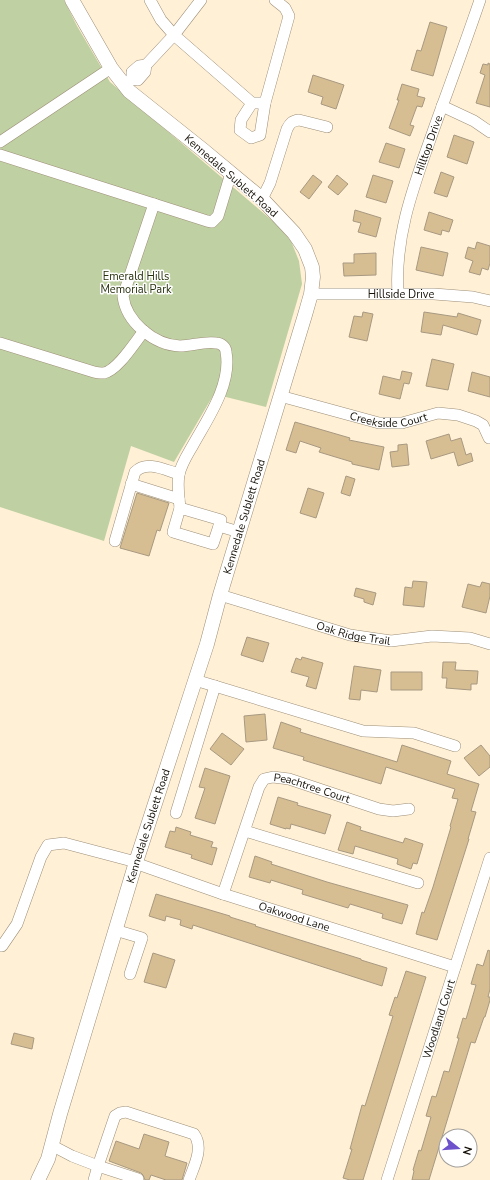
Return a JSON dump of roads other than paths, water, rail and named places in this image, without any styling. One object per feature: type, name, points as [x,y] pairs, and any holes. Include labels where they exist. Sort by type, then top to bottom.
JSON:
[{"type":"main road","name":"Kennedale Sublett Road","points":[[38,1180],[48,1159],[135,863],[207,644],[220,595],[311,294],[313,278],[312,267],[305,249],[294,233],[262,199],[129,91],[128,82],[111,68],[72,0]]},
{"type":"main road","name":"Kennedale Sublett Road","points":[[31,1180],[60,1114]]},
{"type":"street","points":[[150,0],[161,20],[174,35],[252,103],[265,103]]},
{"type":"street","points":[[128,82],[138,80],[145,72],[146,65],[174,35],[201,0]]},
{"type":"street","points":[[252,103],[241,120],[240,130],[251,138],[260,135],[265,103],[289,16],[285,8],[275,0]]},
{"type":"street","name":"Hilltop Drive","points":[[398,294],[396,276],[397,256],[404,219],[419,172],[480,0]]},
{"type":"street","points":[[0,142],[111,68]]},
{"type":"street","points":[[442,106],[474,121],[490,132]]},
{"type":"street","points":[[262,199],[270,183],[290,123],[299,120],[327,126]]},
{"type":"street","points":[[0,155],[212,222],[218,216],[231,173]]},
{"type":"street","points":[[131,484],[180,503],[221,520],[213,544],[173,532],[180,503],[179,474],[186,457],[217,403],[224,382],[226,352],[224,346],[217,343],[178,346],[168,343],[140,328],[130,316],[124,304],[123,296],[154,204]]},
{"type":"street","name":"Hillside Drive","points":[[311,294],[434,294],[472,297],[490,301]]},
{"type":"street","points":[[0,343],[94,372],[103,373],[111,370],[118,363],[144,331]]},
{"type":"street","name":"Creekside Court","points":[[280,396],[379,424],[402,422],[438,413],[458,415],[476,420],[483,425],[489,438]]},
{"type":"street","points":[[115,541],[135,472],[139,468],[153,466],[179,474]]},
{"type":"street","points":[[219,526],[239,532]]},
{"type":"street","name":"Oak Ridge Trail","points":[[220,595],[350,634],[365,637],[391,641],[432,636],[470,638],[490,644]]},
{"type":"street","points":[[195,680],[363,731],[414,733],[455,746]]},
{"type":"street","points":[[176,813],[215,686]]},
{"type":"street","name":"Peachtree Court","points":[[223,894],[259,787],[264,779],[273,777],[289,779],[379,809],[393,811],[409,809]]},
{"type":"street","points":[[245,831],[418,883]]},
{"type":"street","name":"Oakwood Lane","points":[[0,946],[2,946],[16,924],[41,857],[48,845],[64,843],[135,863],[223,894],[455,967]]},
{"type":"street","name":"Woodland Court","points":[[387,1180],[490,858]]},
{"type":"street","points":[[115,930],[142,938],[130,974]]},
{"type":"street","points":[[94,1180],[116,1116],[120,1113],[126,1112],[194,1134],[198,1140],[199,1150],[189,1180]]},
{"type":"street","points":[[51,1145],[72,1156],[138,1179]]},
{"type":"park label","name":"Emerald Hills Memorial Park","points":[[136,282]]}]
